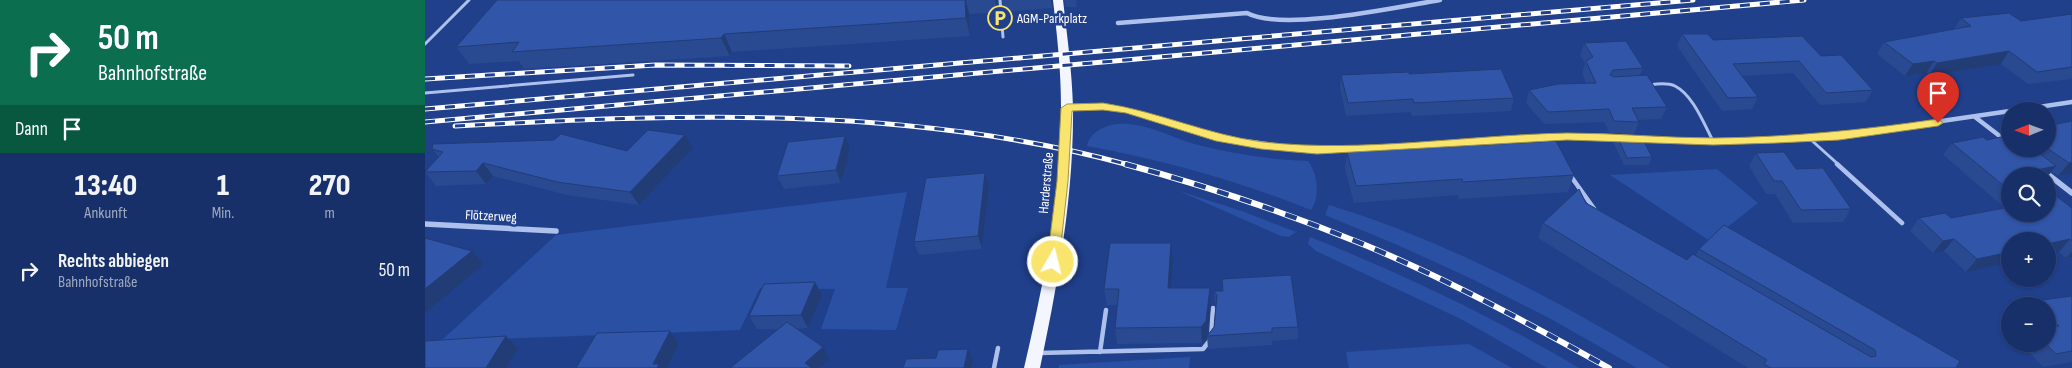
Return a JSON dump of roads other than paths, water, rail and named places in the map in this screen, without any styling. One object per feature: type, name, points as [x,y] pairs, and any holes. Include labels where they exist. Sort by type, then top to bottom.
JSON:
[{"type":"main road","name":"Harderstraße","points":[[1033,368],[1057,233],[1064,167],[1067,108],[1065,59],[1058,0]]},
{"type":"street","points":[[1118,23],[1247,12],[1258,19],[1277,21],[1345,15],[1440,0]]},
{"type":"street","points":[[2056,104],[2072,102]]},
{"type":"street","points":[[1067,108],[1103,106],[1127,110],[1216,137],[1303,150],[1351,149],[1550,137],[1713,141],[1809,138],[1882,131],[2001,113]]},
{"type":"street","points":[[1975,117],[2001,137]]},
{"type":"street","points":[[2037,165],[2072,193]]},
{"type":"street","name":"Flötzerweg","points":[[425,224],[556,231]]},
{"type":"lane","points":[[425,44],[469,0]]},
{"type":"lane","points":[[999,0],[1003,37]]},
{"type":"lane","points":[[425,93],[633,74]]},
{"type":"lane","points":[[1647,85],[1665,84],[1676,87],[1701,120],[1713,141]]},
{"type":"lane","points":[[1550,137],[1554,145]]},
{"type":"lane","points":[[1809,138],[1902,223]]},
{"type":"lane","points":[[1566,167],[1586,200],[1600,214]]},
{"type":"lane","points":[[1036,354],[1203,349],[1211,339],[1213,308]]},
{"type":"lane","points":[[1100,352],[1106,310]]},
{"type":"lane","points":[[994,368],[998,348]]},
{"type":"railway","points":[[425,109],[1693,0]]},
{"type":"railway","points":[[425,122],[1804,0]]},
{"type":"railway","points":[[425,79],[655,65],[849,66]]},
{"type":"railway","points":[[455,126],[709,117],[879,123],[963,132],[1046,146],[1127,164]]},
{"type":"railway","points":[[1127,164],[1247,201],[1365,245],[1458,288],[1609,368]]},
{"type":"place","name":"AGM-Parkplatz","points":[[1000,18]]}]
